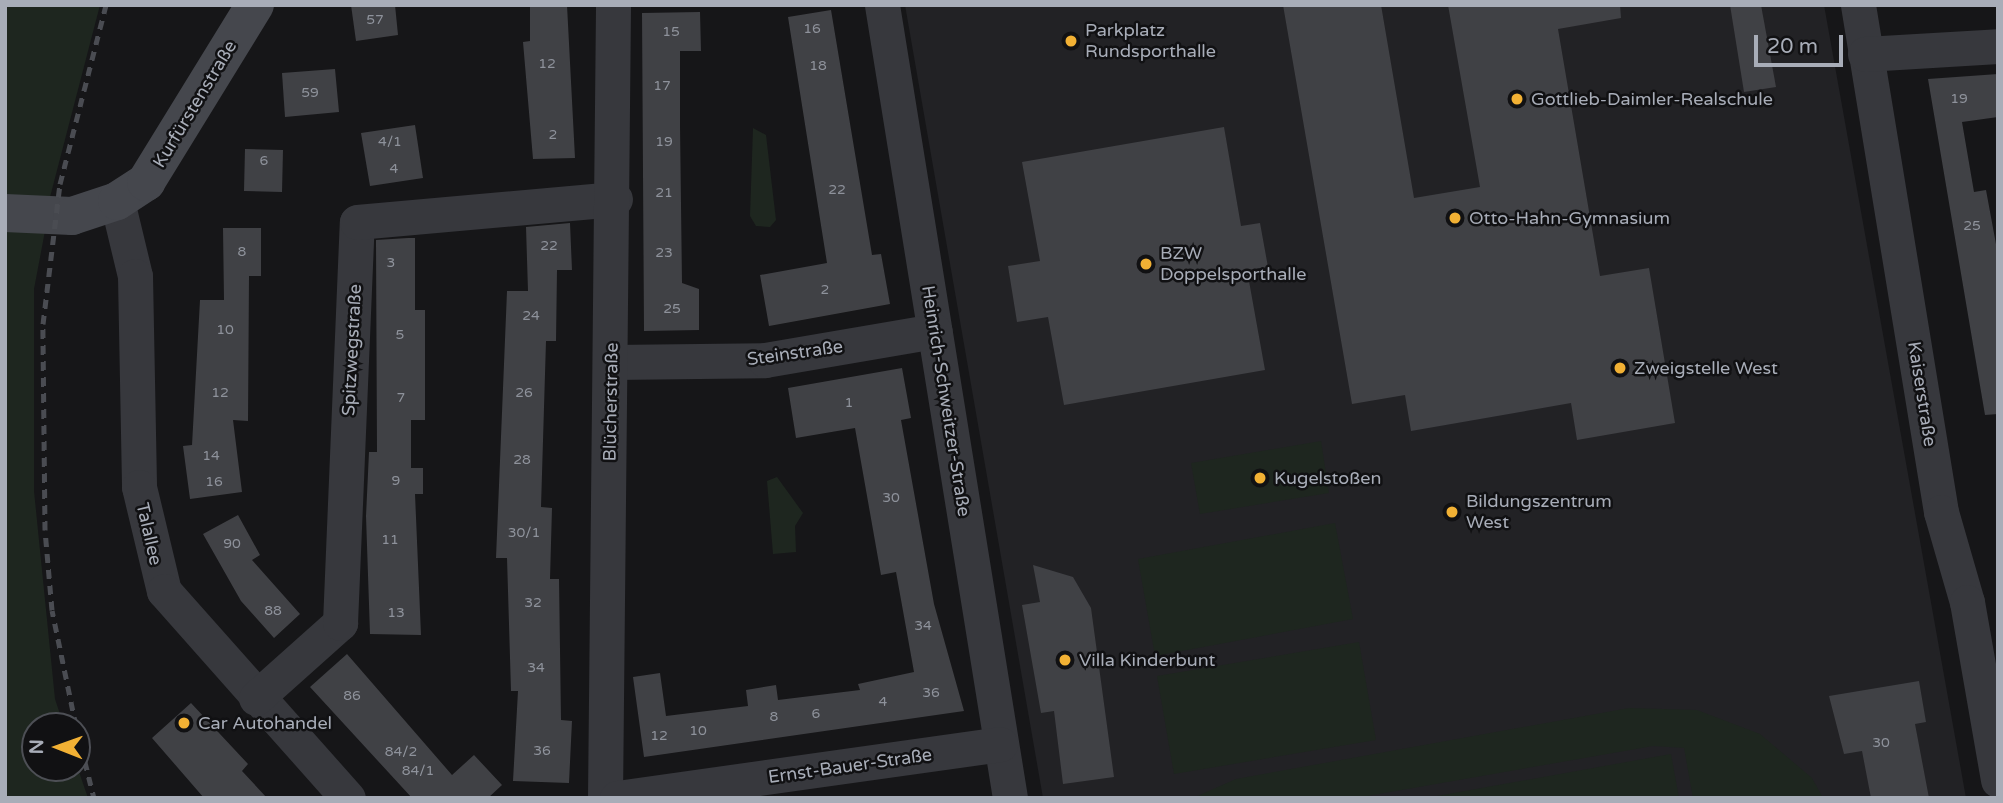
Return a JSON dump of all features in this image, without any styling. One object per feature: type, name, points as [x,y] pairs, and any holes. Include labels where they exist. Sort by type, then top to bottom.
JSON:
[{"type":"street","name":"Kurfürstenstraße","points":[[5,213],[72,216],[117,201],[159,167],[255,5]]},
{"type":"street","name":"Blücherstraße","points":[[605,798],[615,199],[613,5]]},
{"type":"street","name":"Heinrich-Schweitzer-Straße","points":[[882,5],[1010,798]]},
{"type":"street","name":"Kaiserstraße","points":[[1858,5],[1941,512],[1982,600],[1998,780]]},
{"type":"street","points":[[1865,54],[1998,46]]},
{"type":"street","name":"Spitzwegstraße","points":[[256,698],[340,623],[357,222],[615,199]]},
{"type":"street","name":"Talallee","points":[[117,201],[135,276],[139,486],[149,545],[164,591],[256,698],[348,798]]},
{"type":"street","name":"Steinstraße","points":[[612,362],[765,360],[935,331]]},
{"type":"street","name":"Ernst-Bauer-Straße","points":[[617,798],[1000,744]]},
{"type":"shaded area","points":[[5,5],[100,5],[49,201],[5,197]]},
{"type":"shaded area","name":"Bildungszentrum West","points":[[905,5],[1824,5],[1966,798],[1043,798]]},
{"type":"shaded area","points":[[753,128],[766,135],[776,220],[770,227],[756,226],[750,216]]},
{"type":"shaded area","points":[[5,227],[45,231],[34,289],[34,491],[55,699],[59,712],[21,712],[21,782],[82,782],[88,798],[5,798]]},
{"type":"shaded area","name":"Kugelstoßen","points":[[1321,441],[1329,493],[1200,514],[1191,463]]},
{"type":"shaded area","points":[[777,477],[803,513],[795,526],[796,552],[773,554],[767,481]]},
{"type":"shaded area","points":[[1335,523],[1353,619],[1155,656],[1138,559]]},
{"type":"shaded area","points":[[1359,642],[1376,740],[1174,774],[1157,676]]},
{"type":"shaded area","points":[[1629,708],[1697,710],[1760,734],[1812,778],[1823,798],[1693,798],[1684,748],[1653,746],[1356,798],[1193,798],[1236,779]]},
{"type":"shaded area","points":[[1671,754],[1679,798],[1426,798]]},
{"type":"building","points":[[351,5],[395,5],[398,35],[356,41]]},
{"type":"building","points":[[530,5],[567,5],[575,158],[533,159],[523,42],[530,41]]},
{"type":"building","name":"Otto-Hahn-Gymnasium","points":[[1283,5],[1381,5],[1414,198],[1480,187],[1448,5],[1620,5],[1621,18],[1558,29],[1600,276],[1649,268],[1675,423],[1577,440],[1571,403],[1411,431],[1405,395],[1352,404]]},
{"type":"building","points":[[1730,5],[1761,5],[1776,87],[1744,92]]},
{"type":"building","points":[[831,10],[872,255],[881,254],[890,304],[769,326],[760,275],[827,263],[788,17]]},
{"type":"building","points":[[700,12],[701,51],[680,51],[682,283],[699,289],[699,330],[644,331],[642,13]]},
{"type":"building","points":[[335,69],[339,112],[285,117],[282,73]]},
{"type":"building","points":[[1998,74],[1998,117],[1962,122],[1974,192],[1986,190],[1998,255],[1998,414],[1985,415],[1928,79]]},
{"type":"building","points":[[415,125],[423,178],[370,186],[361,133]]},
{"type":"building","name":"BZW Doppelsporthalle","points":[[1224,127],[1241,226],[1260,223],[1268,267],[1247,270],[1265,370],[1064,405],[1048,317],[1017,322],[1008,266],[1040,261],[1022,162]]},
{"type":"building","points":[[245,149],[283,150],[282,192],[244,191]]},
{"type":"building","points":[[570,223],[572,270],[557,270],[556,341],[546,341],[541,507],[552,508],[550,579],[559,579],[561,720],[572,721],[569,783],[513,781],[518,691],[511,691],[507,558],[496,558],[507,291],[528,291],[526,227]]},
{"type":"building","points":[[223,228],[261,228],[261,276],[249,276],[248,421],[233,420],[242,492],[190,499],[183,446],[192,445],[200,300],[224,300]]},
{"type":"building","points":[[415,238],[415,310],[425,310],[425,420],[411,420],[411,468],[423,468],[423,494],[415,494],[421,635],[370,634],[366,516],[369,452],[377,452],[376,240]]},
{"type":"building","points":[[902,368],[911,418],[901,420],[934,604],[964,711],[644,757],[633,677],[660,673],[666,716],[748,706],[746,690],[776,685],[778,700],[860,690],[858,684],[914,672],[896,572],[881,575],[855,428],[796,438],[788,388]]},
{"type":"building","points":[[238,515],[260,555],[252,560],[300,614],[274,638],[241,601],[203,534]]},
{"type":"building","name":"Villa Kinderbunt","points":[[1033,565],[1073,577],[1091,608],[1114,777],[1063,784],[1054,711],[1041,713],[1022,605],[1040,602]]},
{"type":"building","points":[[347,654],[452,775],[474,755],[502,785],[488,798],[412,798],[310,687]]},
{"type":"building","points":[[1919,681],[1926,722],[1915,724],[1929,798],[1871,798],[1862,751],[1844,754],[1829,696]]},
{"type":"building","points":[[191,703],[248,764],[242,771],[267,798],[204,798],[152,738]]},
{"type":"railway","points":[[73,712],[52,610],[45,530],[43,324],[60,184],[106,5]]},
{"type":"railway","points":[[90,782],[94,798]]},
{"type":"place","name":"Parkplatz Rundsporthalle","points":[[1071,41]]},
{"type":"place","name":"Gottlieb-Daimler-Realschule","points":[[1517,99]]},
{"type":"place","name":"Otto-Hahn-Gymnasium","points":[[1455,218]]},
{"type":"place","name":"BZW Doppelsporthalle","points":[[1146,264]]},
{"type":"place","name":"Zweigstelle West","points":[[1620,368]]},
{"type":"place","name":"Kugelstoßen","points":[[1260,478]]},
{"type":"place","name":"Bildungszentrum West","points":[[1452,512]]},
{"type":"place","name":"Villa Kinderbunt","points":[[1065,660]]},
{"type":"place","name":"Car Autohandel","points":[[184,723]]}]
